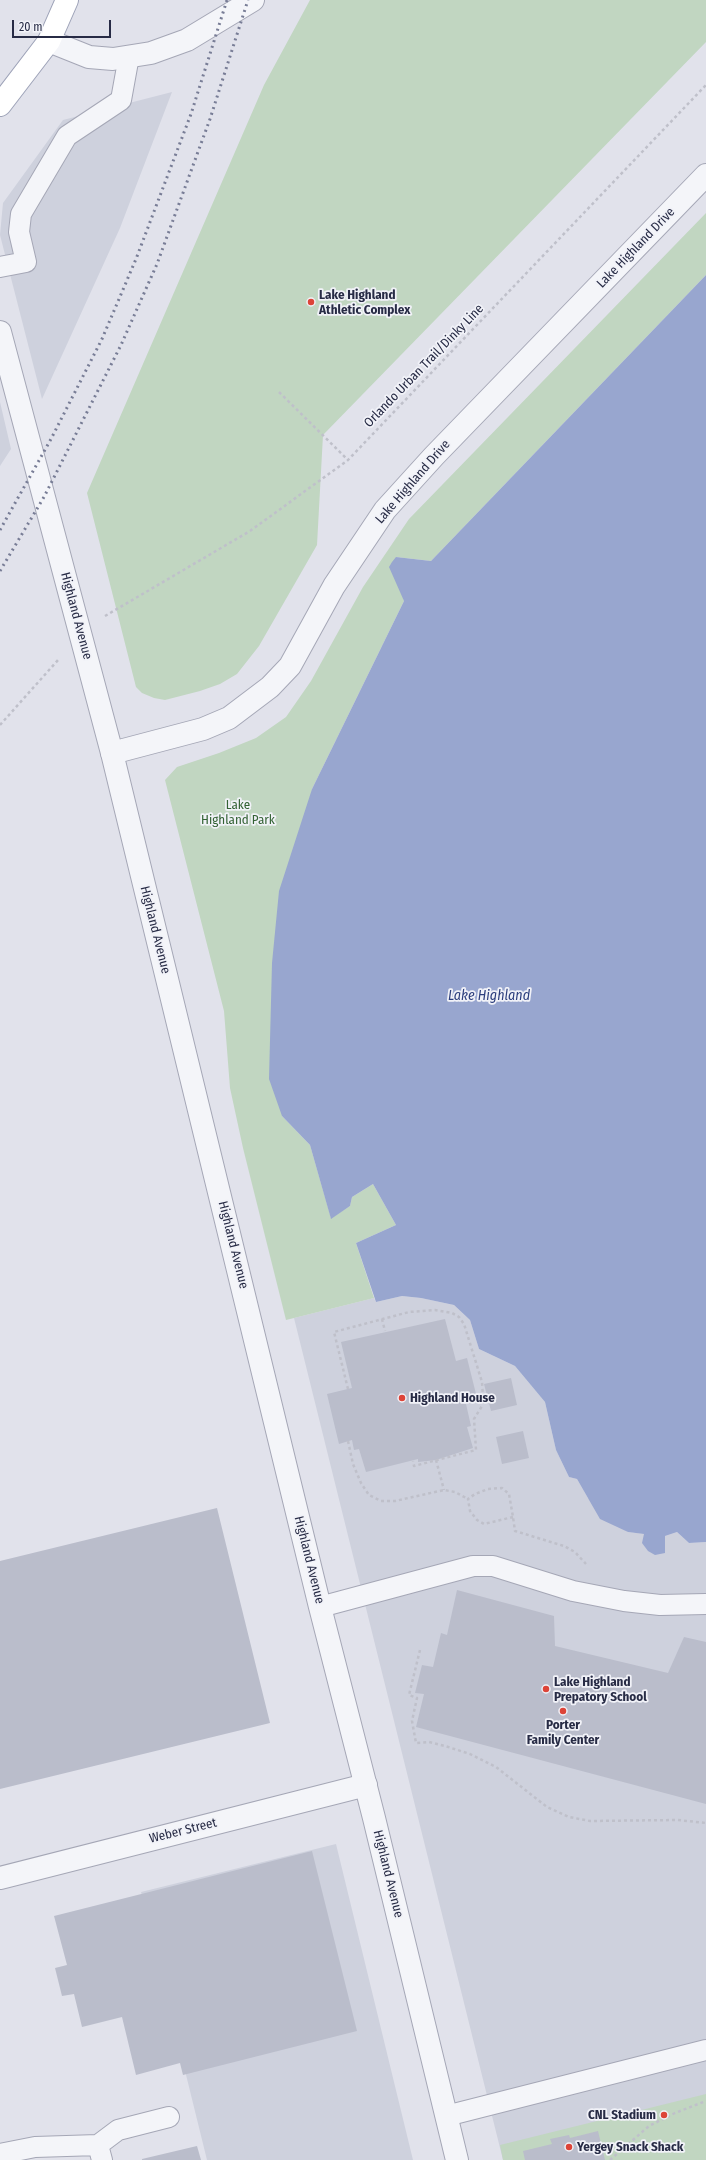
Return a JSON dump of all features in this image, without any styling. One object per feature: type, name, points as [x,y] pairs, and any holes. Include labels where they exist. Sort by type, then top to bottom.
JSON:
[{"type":"main road","points":[[0,105],[49,41],[67,0]]},
{"type":"street","points":[[49,41],[89,57],[113,59],[151,53],[187,40],[253,0]]},
{"type":"street","name":"Lake Highland Drive","points":[[112,753],[203,729],[229,718],[270,687],[290,666],[334,586],[385,510],[434,456],[706,175]]},
{"type":"street","name":"Highland Avenue","points":[[0,332],[112,753],[320,1607],[366,1785],[457,2160]]},
{"type":"street","name":"Weber Street","points":[[0,1878],[366,1785]]},
{"type":"lane","points":[[0,267],[26,262],[19,232],[21,214],[67,136],[121,100],[129,56]]},
{"type":"lane","points":[[320,1607],[473,1566],[493,1566],[573,1591],[624,1601],[660,1605],[706,1604]]},
{"type":"lane","points":[[446,2116],[706,2050]]},
{"type":"lane","points":[[0,2154],[35,2147],[100,2152],[118,2130],[169,2117]]},
{"type":"path","name":"Orlando Urban Trail/Dinky Line","points":[[114,609],[250,531],[348,460],[706,85]]},
{"type":"path","points":[[279,392],[348,460]]},
{"type":"path","points":[[0,725],[63,655]]},
{"type":"path","points":[[348,1389],[334,1332],[409,1312],[435,1310],[452,1313],[459,1317],[464,1324],[482,1382],[484,1398],[482,1406],[474,1419],[476,1450],[414,1466],[413,1461]]},
{"type":"path","points":[[382,1319],[385,1331]]},
{"type":"path","points":[[348,1441],[353,1464],[361,1483],[369,1495],[381,1501],[395,1500],[444,1490],[455,1492],[468,1499]]},
{"type":"path","points":[[436,1460],[444,1490]]},
{"type":"path","points":[[468,1499],[475,1494],[488,1489],[502,1488],[509,1494],[515,1531],[564,1546],[575,1552],[590,1568]]},
{"type":"path","points":[[468,1499],[470,1510],[476,1520],[484,1524],[513,1517]]},
{"type":"path","points":[[420,1650],[409,1695],[418,1698],[412,1721],[416,1742],[429,1742],[470,1754],[496,1767],[547,1807],[569,1817],[590,1821],[678,1820],[706,1822]]},
{"type":"path","points":[[610,2160],[649,2126],[675,2113],[706,2101]]},
{"type":"shaded area","points":[[172,92],[120,228],[42,399],[0,235],[3,203],[63,120]]},
{"type":"shaded area","points":[[0,402],[11,449],[0,466]]},
{"type":"shaded area","name":"Lake Highland Prepatory School","points":[[402,1296],[421,1298],[454,1305],[470,1320],[479,1349],[515,1366],[545,1402],[556,1450],[569,1477],[577,1479],[588,1498],[628,1532],[665,1536],[677,1532],[689,1543],[706,1542],[706,2160],[503,2160],[294,1318],[374,1298],[376,1302]]},
{"type":"shaded area","points":[[336,1844],[413,2160],[207,2160],[141,1892]]},
{"type":"green space","name":"Lake Highland Athletic Complex","points":[[310,0],[706,0],[706,42],[323,435],[317,545],[259,646],[237,674],[220,684],[200,691],[165,700],[154,698],[142,693],[136,687],[87,493],[264,85]]},
{"type":"green space","name":"Lake Highland Park","points":[[706,213],[706,275],[431,561],[396,557],[404,601],[312,789],[282,1116],[310,1145],[331,1218],[350,1206],[352,1197],[373,1184],[396,1225],[356,1243],[374,1298],[286,1320],[243,1148],[230,1088],[224,1011],[165,780],[177,767],[219,753],[256,738],[286,717],[311,681],[363,587],[409,519]]},
{"type":"green space","name":"CNL Stadium","points":[[706,2094],[706,2160],[503,2160],[500,2145]]},
{"type":"water","name":"Lake Highland","points":[[706,275],[706,1542],[689,1543],[677,1532],[665,1536],[665,1553],[655,1555],[648,1551],[642,1543],[644,1534],[628,1532],[600,1519],[577,1479],[569,1477],[556,1450],[545,1402],[515,1366],[479,1349],[470,1320],[454,1305],[421,1298],[402,1296],[376,1302],[356,1243],[396,1225],[373,1184],[352,1197],[350,1206],[331,1219],[310,1145],[282,1116],[269,1079],[272,963],[279,891],[312,789],[404,601],[389,567],[392,562],[396,557],[431,561]]},
{"type":"building","name":"Highland House","points":[[445,1319],[456,1361],[467,1358],[478,1402],[466,1404],[471,1426],[467,1427],[473,1448],[436,1460],[418,1462],[418,1459],[366,1472],[359,1449],[354,1450],[352,1440],[339,1444],[327,1394],[352,1388],[341,1342]]},
{"type":"building","points":[[511,1378],[517,1405],[491,1411],[484,1384]]},
{"type":"building","points":[[523,1431],[529,1458],[502,1464],[496,1437]]},
{"type":"building","points":[[217,1508],[270,1723],[0,1789],[0,1561]]},
{"type":"building","name":"Porter Family Center","points":[[457,1590],[554,1616],[555,1646],[668,1673],[684,1637],[706,1642],[706,1804],[416,1727],[424,1694],[415,1693],[422,1665],[433,1667],[441,1633],[447,1635]]},
{"type":"building","points":[[312,1851],[357,2031],[183,2075],[180,2063],[136,2075],[122,2017],[82,2027],[74,1994],[62,1996],[55,1968],[67,1965],[54,1916]]},
{"type":"building","name":"Yergey Snack Shack","points":[[598,2131],[605,2160],[525,2160],[523,2151],[552,2144],[550,2139],[569,2135],[570,2138]]},
{"type":"building","points":[[197,2146],[201,2160],[142,2160],[142,2159]]},
{"type":"railway","points":[[0,530],[51,439],[102,339],[136,259],[191,114],[227,0]]},
{"type":"railway","points":[[0,571],[44,497],[121,345],[157,264],[210,119],[248,0]]},
{"type":"place","name":"Lake Highland Athletic Complex","points":[[311,302]]},
{"type":"place","name":"Highland House","points":[[402,1398]]},
{"type":"place","name":"Lake Highland Prepatory School","points":[[546,1689]]},
{"type":"place","name":"Porter Family Center","points":[[563,1711]]},
{"type":"place","name":"CNL Stadium","points":[[664,2115]]},
{"type":"place","name":"Yergey Snack Shack","points":[[569,2147]]}]
